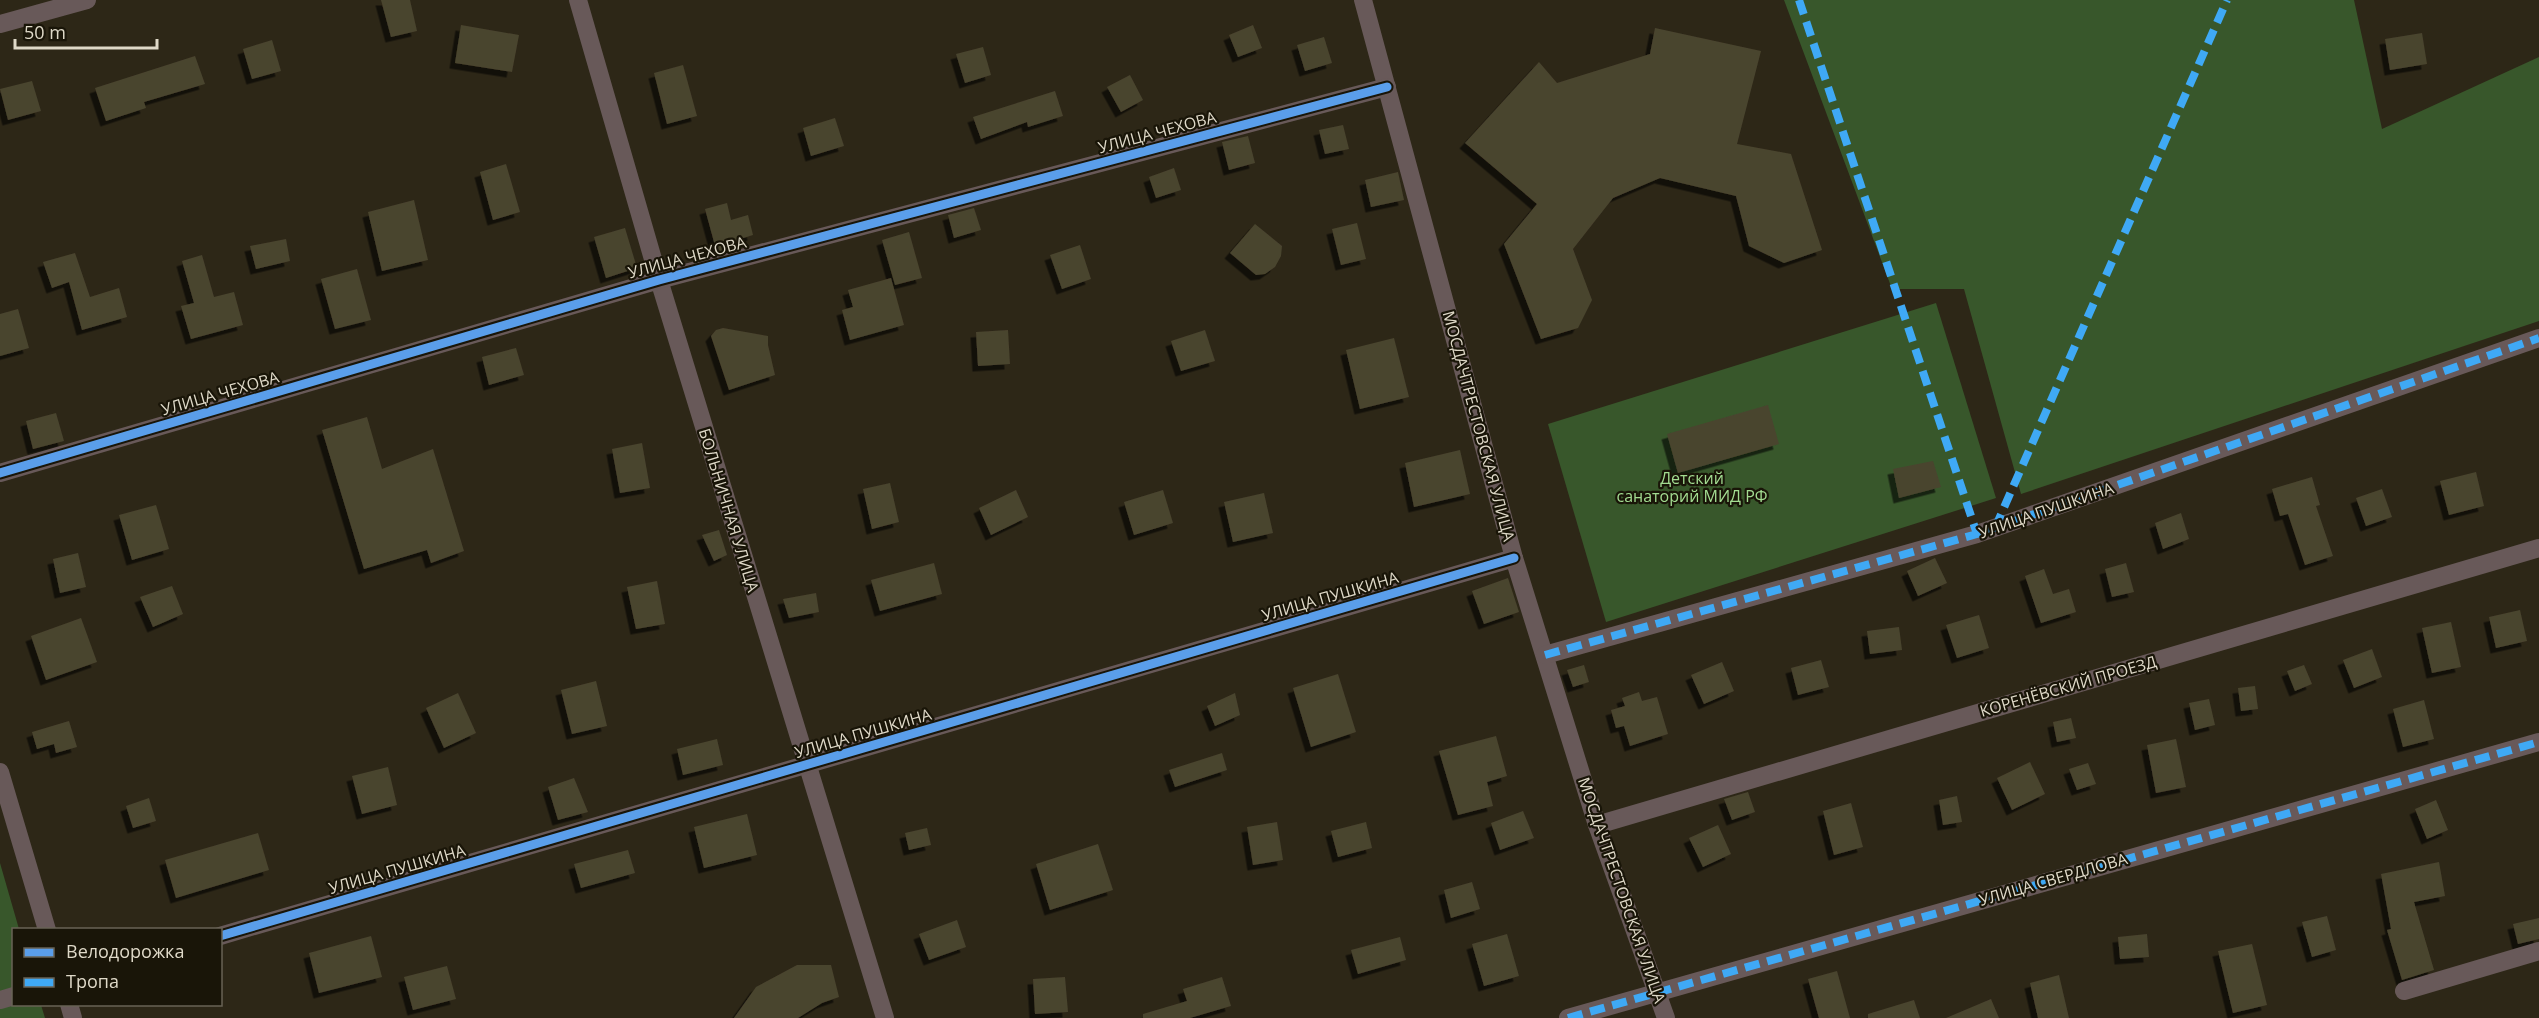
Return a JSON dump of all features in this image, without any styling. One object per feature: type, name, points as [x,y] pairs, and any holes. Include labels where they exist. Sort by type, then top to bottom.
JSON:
[{"type":"street","points":[[0,24],[87,0]]},
{"type":"street","name":"БОЛЬНИЧНАЯ УЛИЦА","points":[[578,0],[659,280],[885,1018]]},
{"type":"street","name":"МОСДАЧТРЕСТОВСКАЯ УЛИЦА","points":[[1363,0],[1514,558],[1598,825],[1666,1018]]},
{"type":"street","name":"УЛИЦА ЧЕХОВА","points":[[0,473],[659,280],[1387,87]]},
{"type":"street","name":"УЛИЦА ПУШКИНА","points":[[1545,655],[1977,534],[2539,338]]},
{"type":"street","name":"КОРЕНЁВСКИЙ ПРОЕЗД","points":[[1598,825],[2539,548]]},
{"type":"street","name":"УЛИЦА ПУШКИНА","points":[[222,935],[1514,558]]},
{"type":"street","name":"УЛИЦА СВЕРДЛОВА","points":[[1568,1018],[2539,742]]},
{"type":"street","points":[[0,772],[46,928]]},
{"type":"street","points":[[2404,991],[2539,951]]},
{"type":"green space","points":[[1784,0],[2354,0],[2382,129],[2539,57],[2539,321],[2021,494],[1964,289],[1892,289]]},
{"type":"green space","name":"Детский санаторий МИД РФ","points":[[1936,303],[1996,498],[1606,622],[1548,424]]},
{"type":"green space","points":[[0,863],[19,928],[12,928],[12,1006],[41,1006],[45,1018],[0,1018]]},
{"type":"building","points":[[381,0],[410,0],[417,31],[391,37]]},
{"type":"building","points":[[461,25],[519,35],[512,72],[455,63]]},
{"type":"building","points":[[1253,25],[1262,48],[1238,57],[1229,35]]},
{"type":"building","points":[[1655,28],[1761,51],[1737,144],[1791,154],[1822,250],[1784,263],[1749,246],[1736,196],[1660,178],[1613,198],[1573,249],[1592,300],[1578,328],[1541,339],[1504,244],[1537,204],[1465,143],[1539,62],[1557,83],[1650,54]]},
{"type":"building","points":[[2422,33],[2427,64],[2390,70],[2385,39]]},
{"type":"building","points":[[1324,37],[1332,63],[1305,71],[1297,45]]},
{"type":"building","points":[[272,40],[281,71],[252,79],[243,49]]},
{"type":"building","points":[[983,47],[991,75],[965,83],[956,54]]},
{"type":"building","points":[[195,56],[205,84],[144,102],[146,108],[106,121],[95,88]]},
{"type":"building","points":[[683,65],[697,116],[667,124],[654,73]]},
{"type":"building","points":[[1130,75],[1143,100],[1121,112],[1107,87]]},
{"type":"building","points":[[32,81],[41,111],[8,120],[0,89]]},
{"type":"building","points":[[1055,91],[1063,116],[1028,127],[1027,122],[981,139],[973,117]]},
{"type":"building","points":[[835,118],[844,146],[811,156],[803,128]]},
{"type":"building","points":[[1343,125],[1349,149],[1325,154],[1319,130]]},
{"type":"building","points":[[1248,136],[1255,163],[1229,170],[1222,142]]},
{"type":"building","points":[[506,164],[520,212],[493,220],[480,172]]},
{"type":"building","points":[[1174,168],[1181,190],[1156,198],[1149,177]]},
{"type":"building","points":[[1398,172],[1404,200],[1371,207],[1365,180]]},
{"type":"building","points":[[414,200],[428,260],[382,271],[368,212]]},
{"type":"building","points":[[727,203],[731,220],[748,215],[753,235],[737,240],[738,247],[717,253],[705,209]]},
{"type":"building","points":[[974,208],[981,230],[954,238],[948,215]]},
{"type":"building","points":[[1357,223],[1366,259],[1341,265],[1332,229]]},
{"type":"building","points":[[1255,224],[1282,246],[1281,256],[1275,267],[1265,274],[1256,275],[1230,253]]},
{"type":"building","points":[[625,228],[637,268],[606,278],[594,237]]},
{"type":"building","points":[[909,232],[922,278],[895,285],[882,240]]},
{"type":"building","points":[[286,239],[290,261],[256,269],[250,246]]},
{"type":"building","points":[[1080,245],[1091,279],[1062,289],[1050,255]]},
{"type":"building","points":[[75,253],[90,297],[119,288],[127,317],[82,330],[69,282],[52,288],[43,262]]},
{"type":"building","points":[[202,255],[214,297],[234,292],[243,325],[191,339],[181,306],[194,303],[182,261]]},
{"type":"building","points":[[357,269],[371,320],[335,329],[321,279]]},
{"type":"building","points":[[891,278],[904,325],[850,340],[842,310],[853,307],[848,290]]},
{"type":"building","points":[[18,309],[29,348],[0,356],[0,314]]},
{"type":"building","points":[[723,328],[768,336],[775,375],[729,390],[711,336],[716,330]]},
{"type":"building","points":[[1008,330],[1010,364],[978,366],[976,332]]},
{"type":"building","points":[[1205,330],[1215,361],[1181,371],[1171,341]]},
{"type":"building","points":[[1394,338],[1409,397],[1360,409],[1346,350]]},
{"type":"building","points":[[516,348],[524,375],[489,385],[482,357]]},
{"type":"building","points":[[1768,405],[1779,444],[1678,473],[1667,434]]},
{"type":"building","points":[[56,413],[64,441],[33,449],[26,421]]},
{"type":"building","points":[[367,417],[382,469],[433,449],[464,551],[431,563],[427,550],[364,569],[322,430]]},
{"type":"building","points":[[642,443],[650,488],[620,493],[612,449]]},
{"type":"building","points":[[1460,450],[1470,494],[1414,507],[1405,463]]},
{"type":"building","points":[[1933,461],[1941,487],[1899,498],[1893,469]]},
{"type":"building","points":[[2476,472],[2484,506],[2449,515],[2440,481]]},
{"type":"building","points":[[2312,477],[2320,505],[2316,506],[2333,556],[2305,565],[2288,514],[2280,516],[2272,489]]},
{"type":"building","points":[[890,483],[899,522],[872,529],[863,489]]},
{"type":"building","points":[[2382,489],[2392,517],[2366,526],[2356,498]]},
{"type":"building","points":[[1016,490],[1028,517],[991,535],[979,508]]},
{"type":"building","points":[[1163,490],[1173,523],[1134,535],[1124,502]]},
{"type":"building","points":[[1264,493],[1273,533],[1233,542],[1224,502]]},
{"type":"building","points":[[156,505],[169,549],[132,560],[119,515]]},
{"type":"building","points":[[2181,513],[2189,539],[2163,549],[2155,523]]},
{"type":"building","points":[[719,530],[727,555],[714,561],[702,535]]},
{"type":"building","points":[[78,553],[86,587],[60,593],[53,559]]},
{"type":"building","points":[[1935,558],[1947,583],[1918,596],[1907,571]]},
{"type":"building","points":[[934,563],[942,594],[880,611],[871,580]]},
{"type":"building","points":[[2126,563],[2134,592],[2112,597],[2105,569]]},
{"type":"building","points":[[2044,569],[2053,594],[2069,589],[2076,612],[2041,623],[2025,576]]},
{"type":"building","points":[[1508,578],[1519,612],[1484,624],[1472,591]]},
{"type":"building","points":[[657,581],[665,624],[636,629],[627,587]]},
{"type":"building","points":[[172,586],[183,614],[153,627],[140,597]]},
{"type":"building","points":[[816,593],[819,612],[789,618],[783,599]]},
{"type":"building","points":[[2520,610],[2527,641],[2496,648],[2489,617]]},
{"type":"building","points":[[1979,615],[1989,648],[1957,658],[1946,625]]},
{"type":"building","points":[[81,618],[97,662],[46,680],[31,636]]},
{"type":"building","points":[[2451,622],[2461,667],[2432,673],[2422,628]]},
{"type":"building","points":[[1899,627],[1902,650],[1870,654],[1867,631]]},
{"type":"building","points":[[2372,649],[2382,677],[2354,688],[2343,660]]},
{"type":"building","points":[[1821,660],[1829,687],[1798,695],[1791,668]]},
{"type":"building","points":[[1722,662],[1734,691],[1704,704],[1691,675]]},
{"type":"building","points":[[1584,665],[1589,682],[1573,687],[1567,670]]},
{"type":"building","points":[[2304,665],[2312,684],[2295,691],[2287,671]]},
{"type":"building","points":[[1338,674],[1356,732],[1311,747],[1293,688]]},
{"type":"building","points":[[596,681],[607,726],[572,734],[561,690]]},
{"type":"building","points":[[2255,686],[2258,709],[2241,711],[2238,688]]},
{"type":"building","points":[[1639,692],[1642,701],[1657,697],[1668,734],[1630,746],[1624,726],[1616,728],[1611,710],[1625,706],[1622,698]]},
{"type":"building","points":[[458,693],[476,733],[444,748],[426,708]]},
{"type":"building","points":[[1235,693],[1240,715],[1215,726],[1207,706]]},
{"type":"building","points":[[2209,699],[2215,725],[2195,730],[2189,703]]},
{"type":"building","points":[[2424,700],[2434,739],[2403,747],[2393,709]]},
{"type":"building","points":[[2071,718],[2076,738],[2057,742],[2053,722]]},
{"type":"building","points":[[69,721],[77,747],[56,753],[54,744],[37,749],[32,732]]},
{"type":"building","points":[[1496,736],[1507,776],[1487,782],[1493,806],[1458,815],[1439,751]]},
{"type":"building","points":[[717,739],[723,765],[683,775],[677,749]]},
{"type":"building","points":[[2176,739],[2186,787],[2156,793],[2147,745]]},
{"type":"building","points":[[1222,753],[1227,770],[1175,787],[1169,770]]},
{"type":"building","points":[[2030,762],[2045,794],[2012,810],[1997,778]]},
{"type":"building","points":[[2088,763],[2096,784],[2077,790],[2069,769]]},
{"type":"building","points":[[388,767],[397,805],[362,814],[352,776]]},
{"type":"building","points":[[574,778],[588,812],[558,820],[548,787]]},
{"type":"building","points":[[1748,792],[1755,812],[1732,820],[1724,799]]},
{"type":"building","points":[[1957,796],[1962,822],[1943,825],[1939,800]]},
{"type":"building","points":[[149,798],[156,821],[133,828],[126,806]]},
{"type":"building","points":[[2436,800],[2448,830],[2427,839],[2415,809]]},
{"type":"building","points":[[1851,803],[1863,847],[1834,855],[1823,811]]},
{"type":"building","points":[[1523,811],[1534,838],[1500,850],[1491,823]]},
{"type":"building","points":[[747,814],[757,855],[704,868],[694,827]]},
{"type":"building","points":[[1277,822],[1283,860],[1253,865],[1247,827]]},
{"type":"building","points":[[1366,822],[1372,848],[1338,857],[1331,831]]},
{"type":"building","points":[[1718,825],[1731,854],[1703,867],[1689,838]]},
{"type":"building","points":[[927,828],[931,845],[909,850],[905,833]]},
{"type":"building","points":[[258,833],[269,870],[176,898],[165,860]]},
{"type":"building","points":[[1098,844],[1113,890],[1050,910],[1036,864]]},
{"type":"building","points":[[628,850],[635,873],[581,888],[574,864]]},
{"type":"building","points":[[2439,862],[2445,896],[2414,902],[2434,970],[2402,980],[2387,930],[2391,929],[2381,874]]},
{"type":"building","points":[[1472,882],[1480,909],[1451,918],[1444,890]]},
{"type":"building","points":[[2327,916],[2336,950],[2312,957],[2302,922]]},
{"type":"building","points":[[2539,918],[2539,939],[2518,944],[2513,924]]},
{"type":"building","points":[[957,920],[966,947],[929,960],[919,934]]},
{"type":"building","points":[[1507,934],[1519,976],[1484,986],[1472,944]]},
{"type":"building","points":[[2147,934],[2149,957],[2120,959],[2118,937]]},
{"type":"building","points":[[371,936],[382,977],[319,993],[309,953]]},
{"type":"building","points":[[1400,937],[1406,960],[1358,974],[1351,950]]},
{"type":"building","points":[[2252,944],[2267,1005],[2233,1013],[2218,951]]},
{"type":"building","points":[[797,965],[831,965],[839,997],[822,1003],[798,1018],[734,1018],[756,987]]},
{"type":"building","points":[[447,966],[456,999],[413,1010],[404,977]]},
{"type":"building","points":[[1837,971],[1850,1018],[1819,1018],[1808,979]]},
{"type":"building","points":[[2059,975],[2069,1018],[2038,1018],[2030,983]]},
{"type":"building","points":[[1065,977],[1068,1012],[1035,1014],[1033,979]]},
{"type":"building","points":[[1222,977],[1231,1006],[1190,1018],[1143,1018],[1143,1014],[1187,1001],[1183,989]]},
{"type":"building","points":[[1991,999],[1999,1018],[1946,1018]]},
{"type":"building","points":[[1914,1000],[1920,1018],[1868,1018],[1868,1014]]},
{"type":"marked path","points":[[1799,0],[1977,534]]},
{"type":"marked path","points":[[1995,528],[2227,0]]},
{"type":"marked path","points":[[1545,655],[1977,534],[2539,338]]},
{"type":"marked path","points":[[1568,1018],[2539,742]]},
{"type":"cycle path","points":[[0,473],[659,280],[1387,87]]},
{"type":"cycle path","points":[[222,935],[1514,558]]}]
